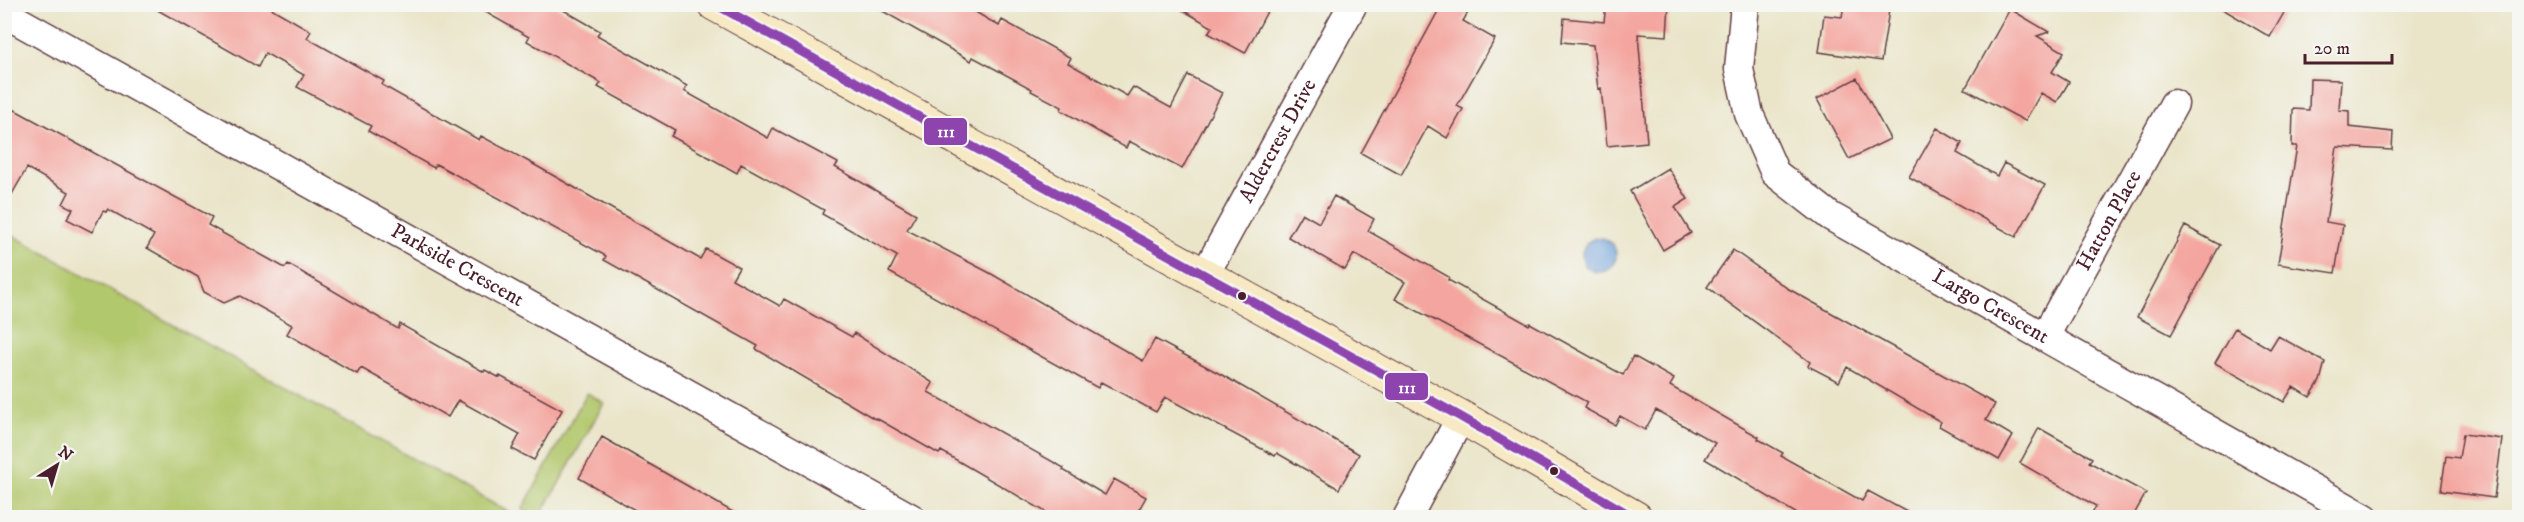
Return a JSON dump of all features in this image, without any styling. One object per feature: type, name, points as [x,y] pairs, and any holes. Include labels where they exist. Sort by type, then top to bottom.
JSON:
[{"type":"street","points":[[714,4],[1461,417],[1636,518]]},
{"type":"street","name":"Aldercrest Drive","points":[[1204,276],[1353,4]]},
{"type":"street","name":"Largo Crescent","points":[[1745,4],[1739,69],[1749,114],[1775,173],[1830,216],[2365,518]]},
{"type":"street","name":"Parkside Crescent","points":[[4,13],[911,518]]},
{"type":"street","name":"Hatton Place","points":[[2045,336],[2174,104]]},
{"type":"street","points":[[1407,518],[1461,417]]},
{"type":"green space","points":[[5,231],[517,517],[5,517]]},
{"type":"green space","points":[[587,393],[604,403],[540,517],[522,510]]},
{"type":"water","points":[[1599,238],[1611,243],[1616,255],[1611,267],[1599,272],[1587,267],[1582,255],[1587,243]]},
{"type":"building","points":[[147,4],[264,4],[311,31],[307,38],[384,81],[382,85],[479,140],[481,136],[700,259],[706,249],[739,267],[732,279],[780,306],[784,299],[852,337],[854,333],[933,383],[928,392],[1064,468],[1063,470],[1105,495],[1114,479],[1146,497],[1137,513],[1146,518],[1056,518],[941,451],[939,454],[875,419],[756,349],[758,346],[604,260],[606,256],[436,164],[434,168],[368,131],[371,126],[297,87],[304,75],[265,53],[258,67]]},
{"type":"building","points":[[471,4],[553,4],[600,31],[597,35],[687,86],[684,91],[768,138],[773,128],[838,163],[835,167],[916,214],[907,230],[988,272],[1143,361],[1155,339],[1359,454],[1339,489],[1277,453],[1275,456],[1165,397],[1156,412],[1101,382],[1098,388],[889,272],[897,256],[822,214],[824,210],[741,164],[737,173],[671,136],[675,130],[598,87],[601,83],[527,41],[529,37]]},
{"type":"building","points":[[870,4],[962,4],[999,26],[1002,20],[1071,58],[1068,63],[1127,96],[1133,87],[1171,108],[1188,75],[1222,93],[1182,169],[1129,141],[1126,148],[1061,110],[1062,107],[1031,91],[1032,89],[973,57],[971,61]]},
{"type":"building","points":[[1172,4],[1271,4],[1245,53],[1208,33],[1212,27]]},
{"type":"building","points":[[1442,4],[1473,4],[1463,21],[1495,39],[1457,106],[1463,109],[1447,138],[1428,126],[1401,175],[1361,153]]},
{"type":"building","points":[[1606,4],[1669,4],[1667,36],[1638,34],[1647,142],[1607,146],[1601,88],[1598,89],[1593,45],[1562,42],[1564,18],[1604,22]]},
{"type":"building","points":[[1844,4],[1890,4],[1881,61],[1819,52],[1824,15],[1842,17]]},
{"type":"building","points":[[2214,4],[2289,4],[2270,37]]},
{"type":"building","points":[[2010,9],[2049,32],[2037,36],[2064,52],[2052,72],[2069,82],[2057,102],[2041,93],[2025,121],[1965,89]]},
{"type":"building","points":[[1857,78],[1890,139],[1849,159],[1817,99]]},
{"type":"building","points":[[2310,79],[2341,80],[2339,110],[2349,111],[2349,127],[2393,132],[2392,150],[2337,147],[2326,222],[2343,225],[2335,273],[2278,264],[2297,146],[2292,146],[2293,109],[2309,110]]},
{"type":"building","points":[[4,104],[212,217],[208,225],[285,268],[288,264],[398,329],[400,324],[484,372],[485,370],[500,378],[500,376],[562,410],[534,460],[512,449],[520,434],[458,400],[448,417],[361,368],[357,374],[287,334],[292,325],[240,296],[224,303],[204,292],[198,277],[147,248],[154,235],[108,209],[106,212],[103,211],[92,232],[67,219],[73,209],[63,204],[69,192],[27,168],[4,208]]},
{"type":"building","points":[[1937,128],[1962,143],[1957,153],[1997,176],[2004,163],[2045,185],[2016,237],[1909,177]]},
{"type":"building","points":[[1668,168],[1688,199],[1675,207],[1691,233],[1663,250],[1630,191]]},
{"type":"building","points":[[1334,196],[1374,219],[1368,231],[1449,277],[1448,280],[1529,325],[1530,323],[1623,375],[1633,356],[1674,379],[1670,386],[1759,437],[1758,439],[1783,453],[1781,456],[1862,501],[1868,491],[1918,518],[1804,518],[1705,459],[1715,443],[1656,410],[1645,430],[1620,416],[1615,425],[1584,408],[1587,402],[1395,299],[1405,282],[1354,254],[1345,270],[1288,237],[1302,213],[1319,223]]},
{"type":"building","points":[[2185,226],[2220,245],[2171,335],[2137,317]]},
{"type":"building","points":[[1733,250],[1787,288],[1995,404],[1986,420],[2013,436],[1999,460],[1939,426],[1941,422],[1847,367],[1839,382],[1808,366],[1810,362],[1707,287]]},
{"type":"building","points":[[2235,328],[2270,349],[2278,336],[2325,362],[2320,381],[2310,397],[2293,387],[2284,402],[2215,363]]},
{"type":"building","points":[[2039,428],[2092,458],[2089,462],[2146,493],[2132,518],[2090,518],[2096,506],[2020,463]]},
{"type":"building","points":[[2463,434],[2502,439],[2494,498],[2441,491],[2446,456],[2459,458]]},
{"type":"building","points":[[602,437],[743,518],[649,518],[579,478]]},
{"type":"transit line","name":"111","points":[[715,4],[1461,417],[1635,518]]}]
